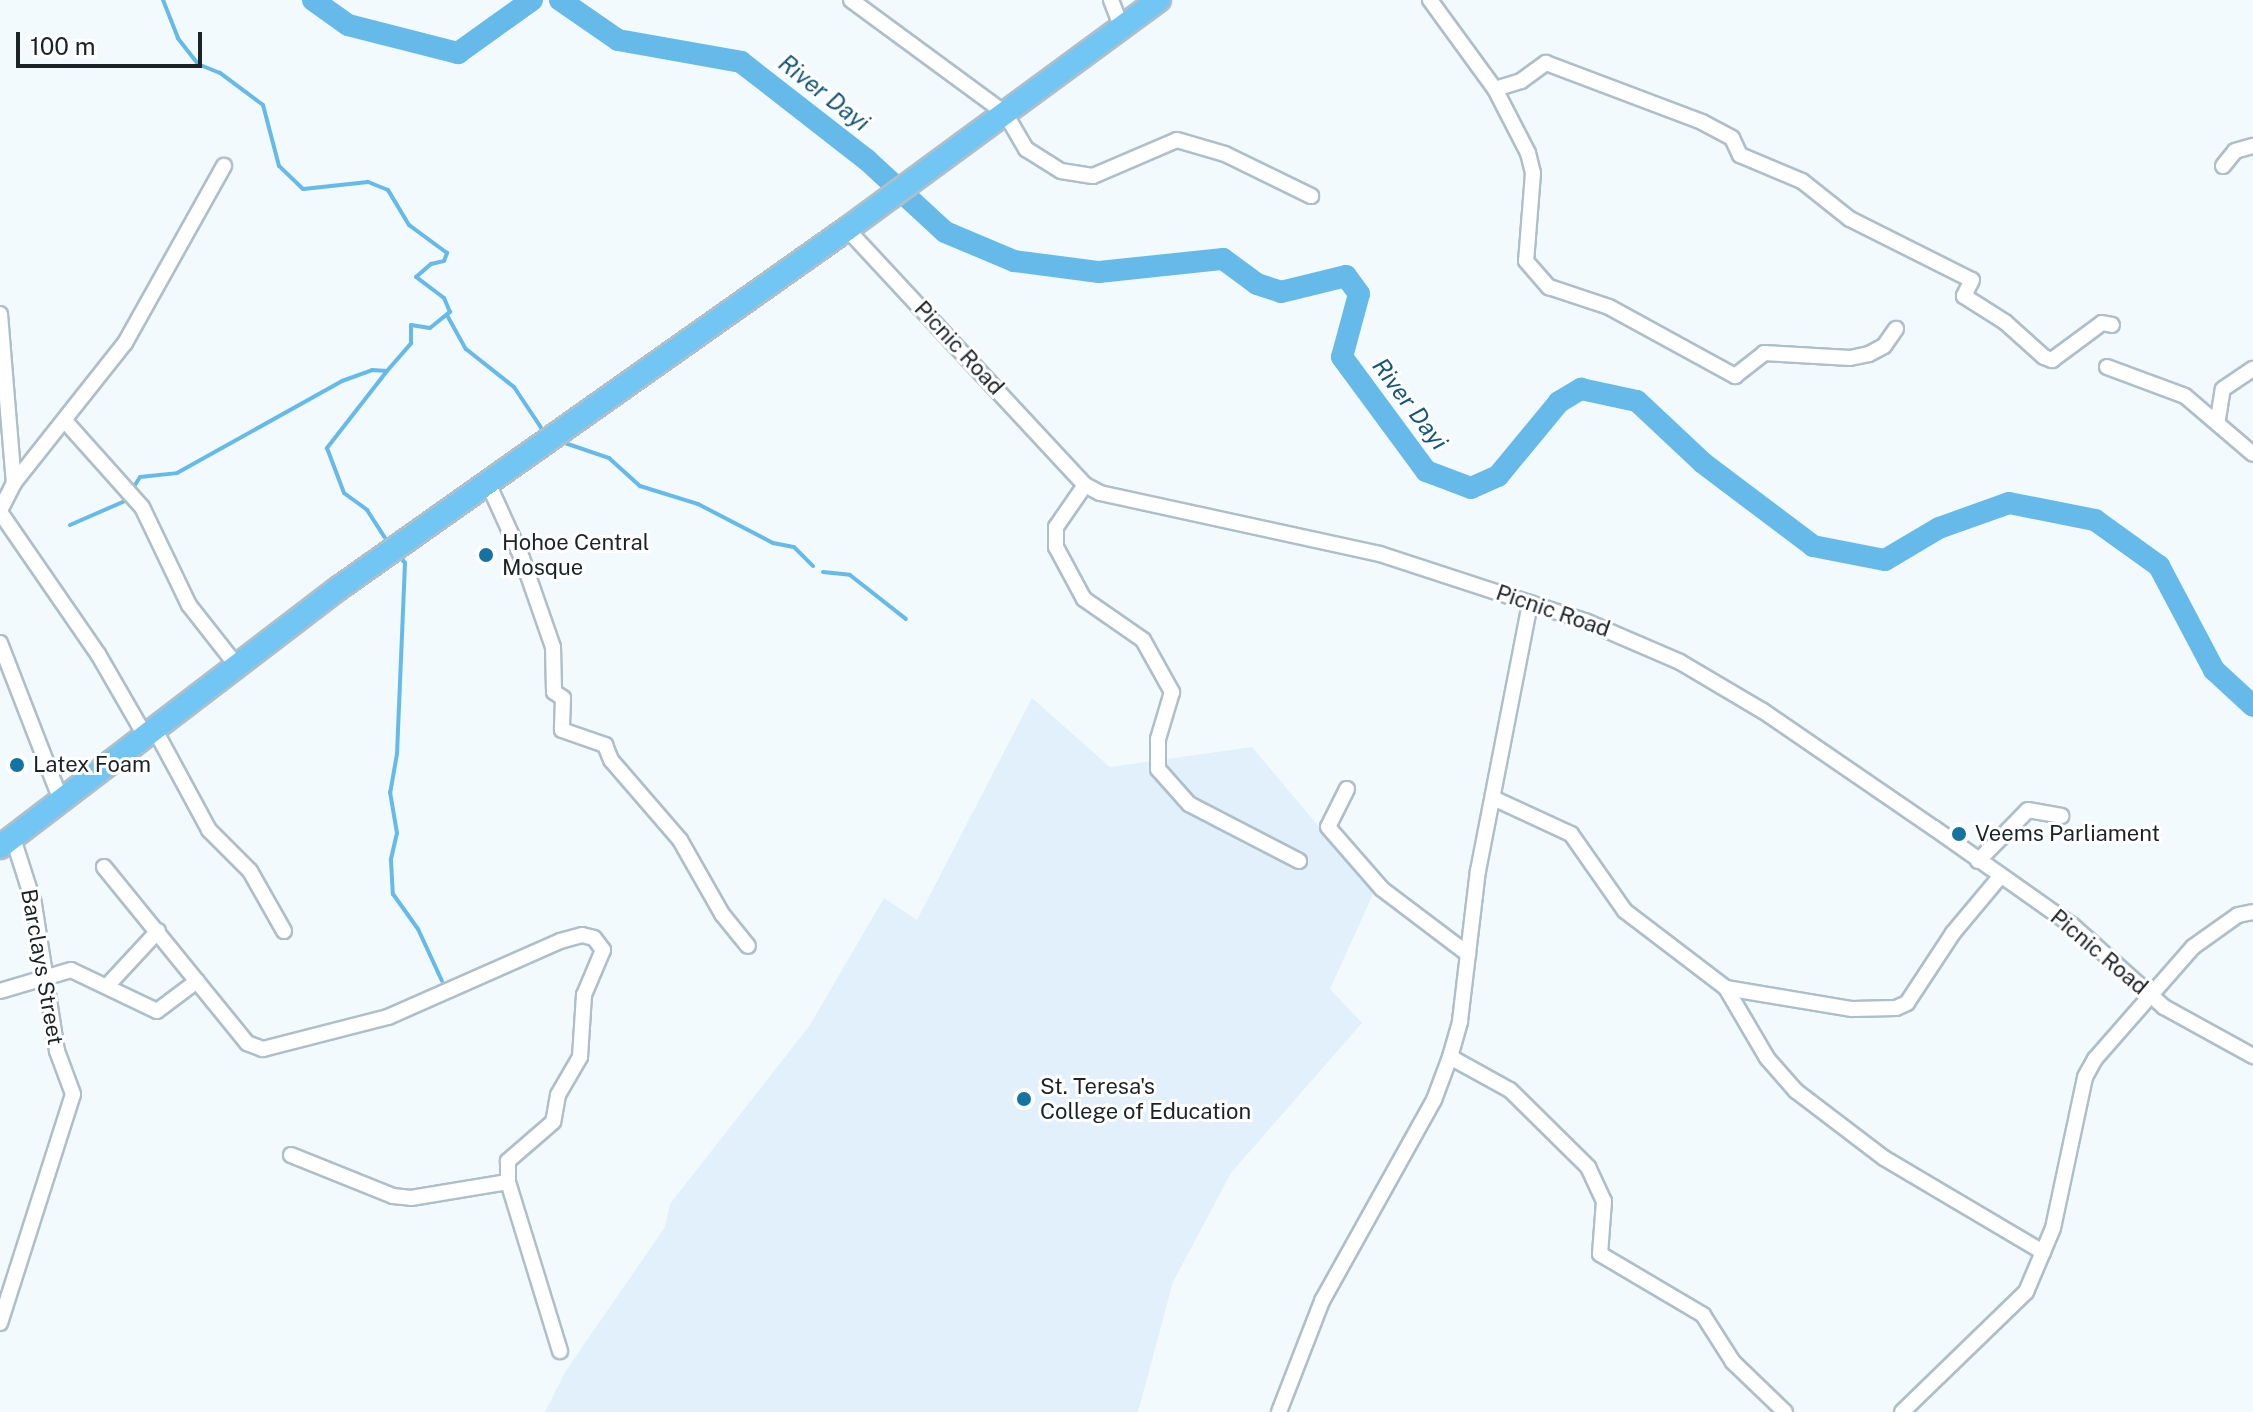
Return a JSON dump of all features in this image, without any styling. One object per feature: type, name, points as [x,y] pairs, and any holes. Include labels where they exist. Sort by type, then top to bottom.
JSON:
[{"type":"highway","points":[[7,842],[62,803],[237,666],[487,481],[882,204],[1159,0]]},
{"type":"street","points":[[851,0],[1005,113],[1026,149],[1061,171],[1093,176],[1177,140],[1212,148],[1311,196]]},
{"type":"street","points":[[1111,0],[1122,28]]},
{"type":"street","points":[[1430,0],[1495,89],[1533,173],[1526,261],[1549,287],[1609,307],[1735,376],[1764,353],[1850,358],[1869,354],[1884,346],[1896,329]]},
{"type":"street","points":[[1495,89],[1521,81],[1546,63],[1702,122],[1732,138],[1740,155],[1802,181],[1850,219],[1972,280],[1964,296],[2005,322],[2044,357],[2052,360],[2102,323],[2112,325]]},
{"type":"street","points":[[2223,166],[2235,151],[2253,146]]},
{"type":"street","points":[[224,166],[125,343],[14,483],[0,511],[150,733],[209,830],[244,864],[284,931]]},
{"type":"street","name":"Picnic Road","points":[[847,229],[1085,485],[1100,493],[1380,554],[1631,638],[1725,686],[1999,878],[2073,926],[2148,994],[2253,1056]]},
{"type":"street","points":[[0,314],[14,483]]},
{"type":"street","points":[[2107,367],[2153,380],[2218,419],[2253,454]]},
{"type":"street","points":[[2218,419],[2223,389],[2253,369]]},
{"type":"street","points":[[65,421],[135,497],[189,605],[237,666]]},
{"type":"street","points":[[487,481],[522,558],[553,647],[554,692],[563,698],[562,730],[605,745],[611,760],[680,840],[716,906],[748,946]]},
{"type":"street","points":[[1085,485],[1056,527],[1056,547],[1084,599],[1143,640],[1172,692],[1158,739],[1158,769],[1189,804],[1299,861]]},
{"type":"street","points":[[1279,1412],[1322,1301],[1434,1100],[1450,1057],[1493,798],[1530,603]]},
{"type":"street","points":[[0,643],[62,803]]},
{"type":"street","points":[[1347,789],[1328,827],[1382,889],[1468,954]]},
{"type":"street","points":[[1493,798],[1571,834],[1625,911],[1726,988],[1767,1058],[1796,1091],[1884,1158],[2043,1252]]},
{"type":"street","points":[[1978,861],[2028,810],[2061,816]]},
{"type":"street","name":"Barclays Street","points":[[0,1323],[72,1106],[57,1051],[48,974],[7,842]]},
{"type":"street","points":[[104,867],[247,1043],[263,1049],[388,1017],[560,941],[582,935],[594,938],[603,950],[584,995],[580,1057],[558,1095],[553,1122],[511,1155],[508,1182],[560,1351]]},
{"type":"street","points":[[1726,988],[1860,1010],[1896,1008],[1907,1003],[1953,933],[1999,878]]},
{"type":"street","points":[[1902,1412],[2026,1292],[2043,1252],[2085,1077],[2148,994],[2193,947],[2238,915],[2253,912]]},
{"type":"street","points":[[107,986],[158,931]]},
{"type":"street","points":[[0,991],[48,974],[79,971],[157,1011],[197,981]]},
{"type":"street","points":[[1450,1057],[1510,1090],[1588,1167],[1604,1201],[1600,1254],[1703,1315],[1733,1362],[1785,1412]]},
{"type":"street","points":[[291,1155],[393,1196],[411,1198],[508,1182]]},
{"type":"shaded area","name":"St. Teresa's College of Education","points":[[1032,698],[1110,767],[1252,747],[1374,892],[1330,989],[1362,1023],[1231,1173],[1173,1282],[1138,1412],[545,1412],[565,1372],[665,1227],[670,1204],[810,1025],[884,898],[917,920]]},
{"type":"waterway","points":[[70,525],[125,501],[140,477],[177,473],[342,381],[372,370],[387,371],[411,343],[411,325],[430,328],[450,312],[444,298],[416,277],[431,264],[444,261],[447,253],[409,225],[388,190],[368,182],[303,189],[279,166],[263,105],[220,73],[198,64],[178,38],[163,0]]},
{"type":"waterway","name":"River Dayi","points":[[313,0],[348,25],[458,53],[532,0]]},
{"type":"waterway","name":"River Dayi","points":[[560,0],[618,40],[741,62],[867,160],[945,232],[1014,261],[1099,272],[1223,259],[1257,284],[1281,292],[1346,276],[1359,294],[1342,357],[1426,471],[1471,488],[1498,476],[1559,402],[1581,389],[1637,401],[1703,463],[1813,546],[1885,560],[1939,528],[2009,503],[2095,520],[2159,566],[2214,670],[2253,706]]},
{"type":"waterway","points":[[448,317],[466,349],[514,387],[542,429]]},
{"type":"waterway","points":[[387,371],[327,448],[344,493],[367,510],[389,544]]},
{"type":"waterway","points":[[562,442],[609,458],[640,486],[698,504],[773,543],[794,547],[813,566]]},
{"type":"waterway","points":[[397,554],[405,563],[397,754],[390,792],[397,833],[391,860],[393,894],[418,929],[442,981]]},
{"type":"waterway","points":[[823,572],[850,575],[906,619]]},
{"type":"place","name":"Hohoe Central Mosque","points":[[486,555]]},
{"type":"place","name":"Latex Foam","points":[[17,765]]},
{"type":"place","name":"Veems Parliament","points":[[1959,834]]},
{"type":"place","name":"St. Teresa's College of Education","points":[[1024,1099]]}]
